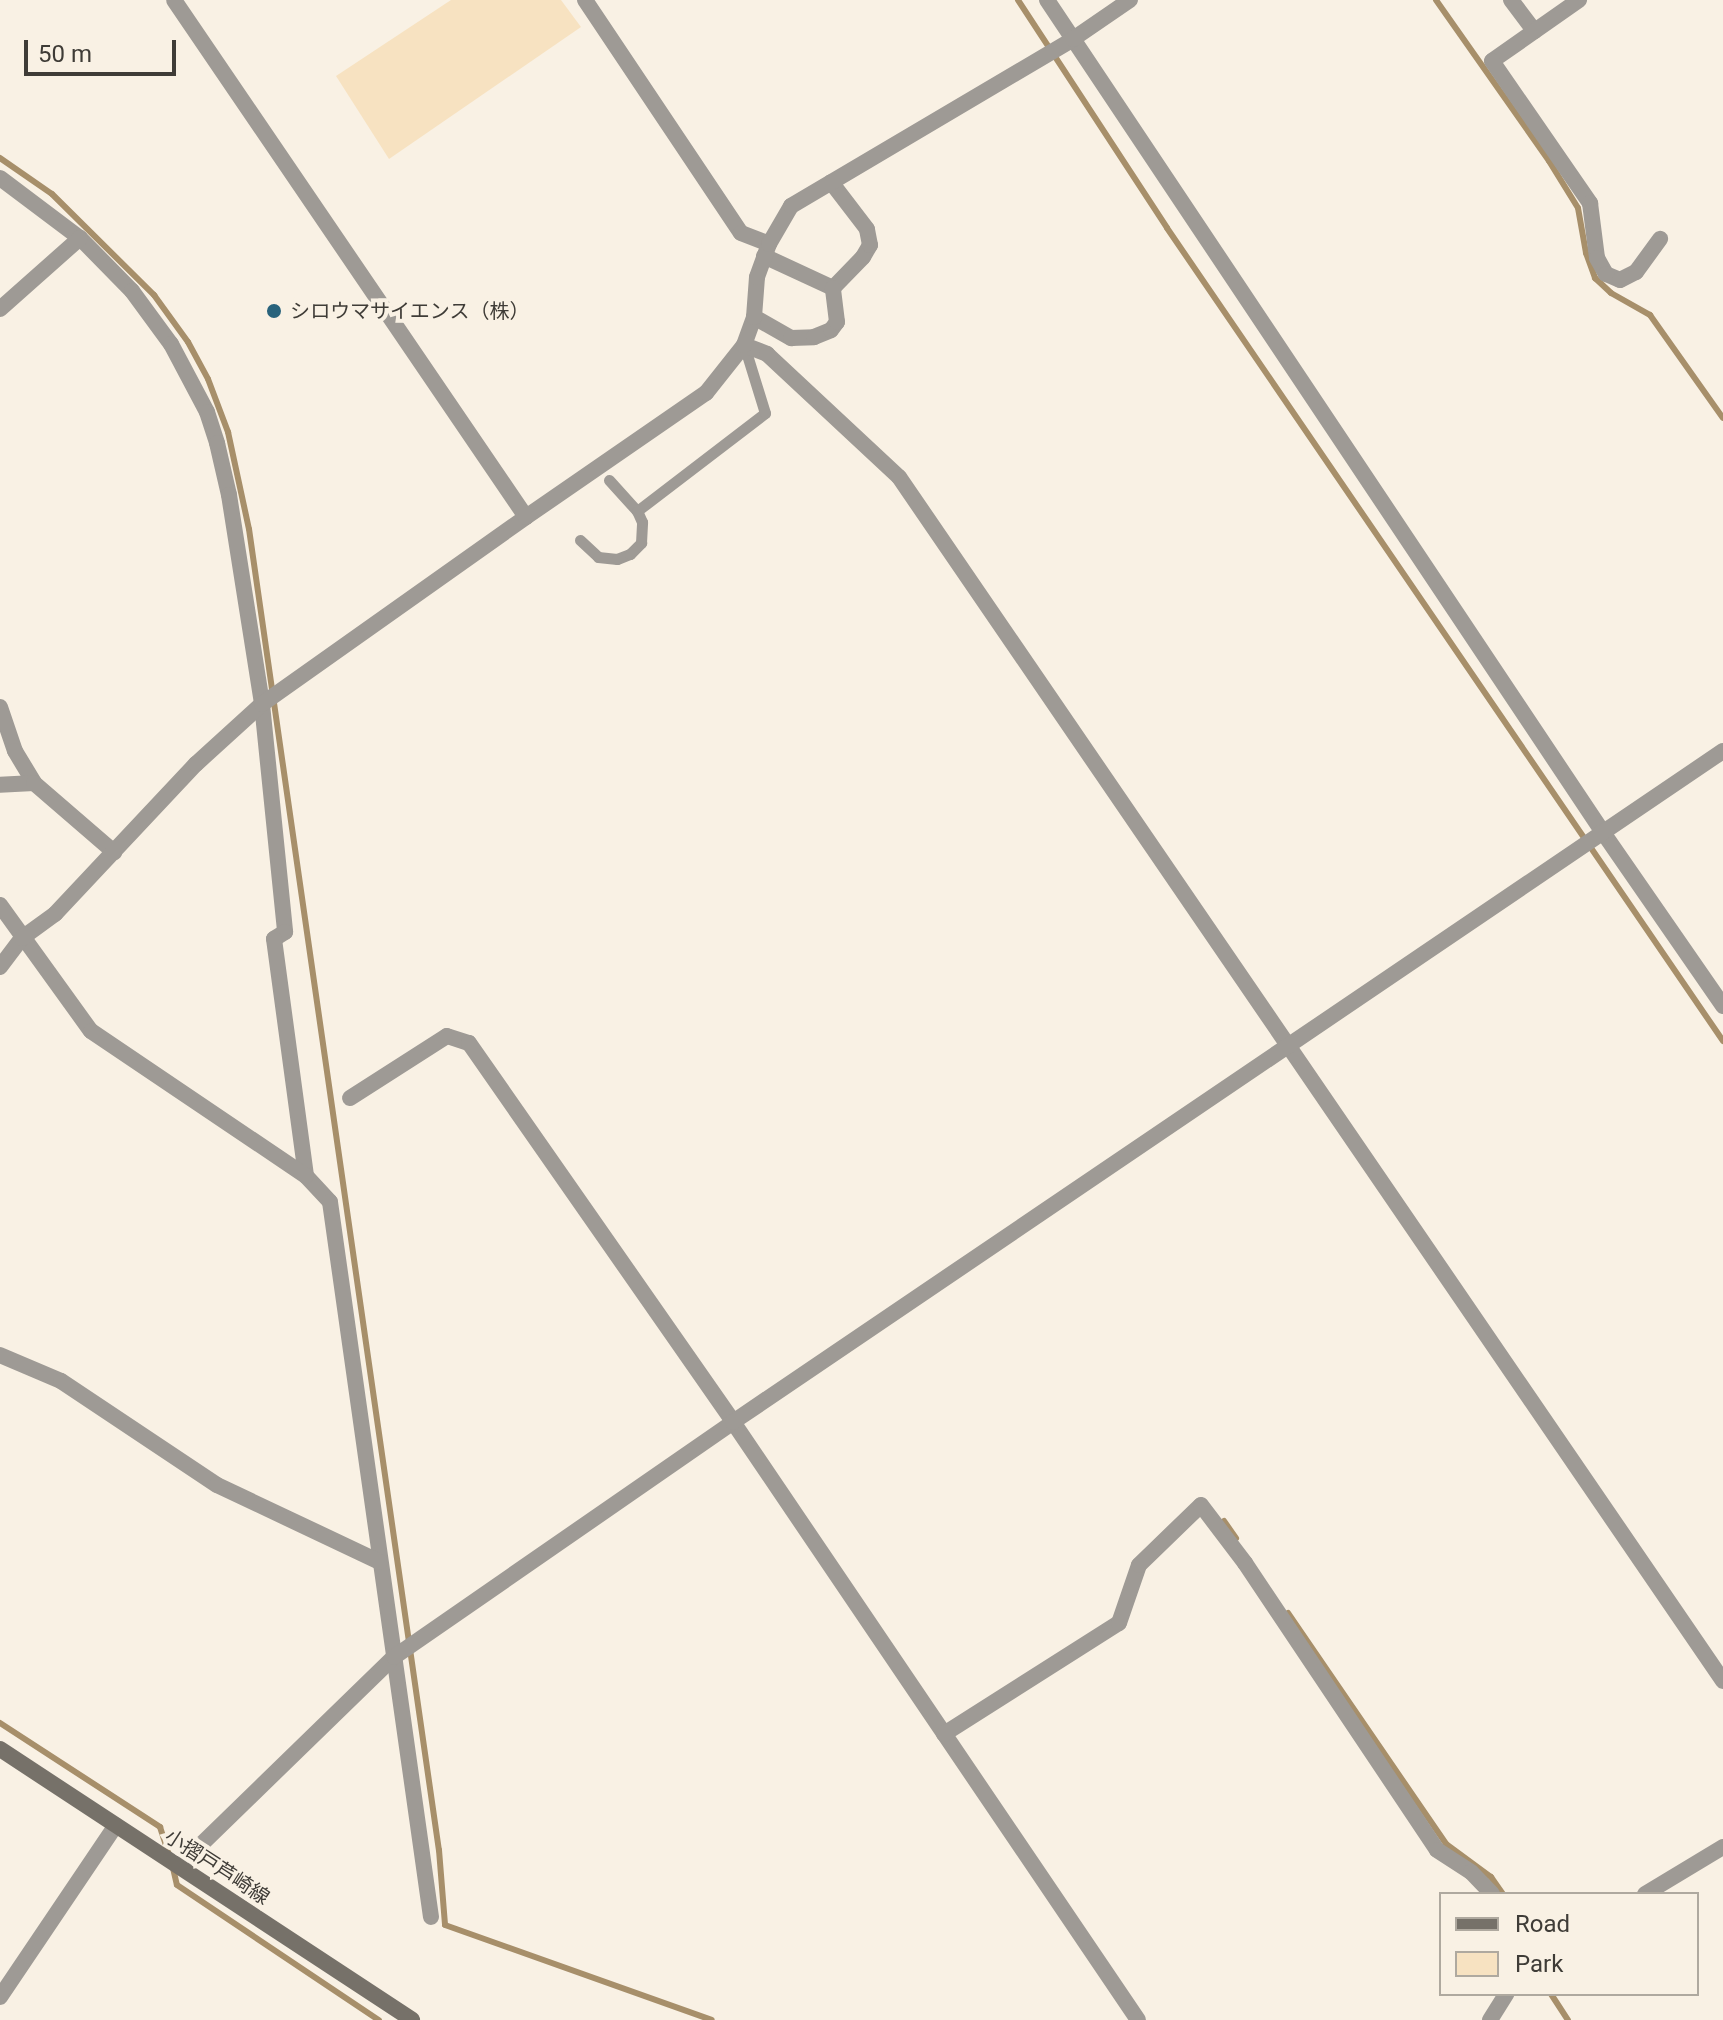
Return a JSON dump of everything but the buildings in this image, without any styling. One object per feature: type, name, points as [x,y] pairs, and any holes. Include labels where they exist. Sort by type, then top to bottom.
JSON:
[{"type":"main road","name":"小摺戸芦崎線","points":[[0,1749],[412,2020]]},
{"type":"street","points":[[174,0],[526,517]]},
{"type":"street","points":[[585,0],[741,233],[833,288]]},
{"type":"street","points":[[1047,0],[1602,831],[1723,1006]]},
{"type":"street","points":[[0,967],[22,938],[55,914],[196,764],[262,704],[706,393],[744,345],[754,317],[757,277],[767,250],[791,206],[1073,39],[1130,0]]},
{"type":"street","points":[[1511,0],[1534,31]]},
{"type":"street","points":[[1579,0],[1492,61],[1590,203],[1597,258],[1606,274],[1620,280],[1636,272],[1660,239]]},
{"type":"street","points":[[0,178],[80,238],[132,291],[171,344],[207,412],[229,495],[262,704],[285,932],[274,939],[306,1176]]},
{"type":"street","points":[[831,182],[867,229],[870,245],[863,257],[833,288]]},
{"type":"street","points":[[0,309],[80,238]]},
{"type":"street","points":[[754,317],[791,338],[814,337],[831,330],[837,322],[833,288]]},
{"type":"street","points":[[744,345],[767,354],[899,477],[1723,1681]]},
{"type":"street","points":[[0,707],[15,751],[34,783],[114,852]]},
{"type":"street","points":[[180,1865],[394,1657],[733,1422],[1723,751]]},
{"type":"street","points":[[0,785],[34,783]]},
{"type":"street","points":[[0,905],[91,1031],[306,1176],[330,1202],[431,1917]]},
{"type":"street","points":[[350,1098],[447,1036],[469,1043],[733,1422],[1138,2020]]},
{"type":"street","points":[[0,1355],[61,1381],[217,1485],[380,1562]]},
{"type":"street","points":[[944,1734],[1119,1623],[1139,1565],[1201,1505],[1245,1563],[1437,1850],[1471,1872],[1490,1892]]},
{"type":"street","points":[[0,1997],[116,1825]]},
{"type":"street","points":[[1648,1892],[1723,1847]]},
{"type":"street","points":[[1490,2020],[1505,1996]]},
{"type":"lane","points":[[637,511],[765,413],[744,345]]},
{"type":"lane","points":[[580,540],[598,557],[617,559],[630,554],[641,543],[642,522],[637,511],[609,480]]},
{"type":"green space","points":[[451,0],[561,0],[581,27],[389,159],[336,76]]},
{"type":"waterway","points":[[1018,0],[1167,228],[1723,1041]]},
{"type":"waterway","points":[[1436,0],[1549,161],[1578,208],[1586,253],[1595,278],[1611,293],[1650,315],[1723,418]]},
{"type":"waterway","points":[[0,158],[52,194],[154,295],[188,342],[208,379],[228,432],[249,529],[439,1850],[445,1925],[712,2020]]},
{"type":"waterway","points":[[1224,1521],[1236,1538]]},
{"type":"waterway","points":[[1288,1613],[1446,1844],[1491,1877],[1502,1892]]},
{"type":"waterway","points":[[0,1723],[160,1827],[170,1857]]},
{"type":"waterway","points":[[173,1868],[177,1885],[379,2020]]},
{"type":"waterway","points":[[1552,1996],[1568,2020]]},
{"type":"place","name":"シロウマサイエンス（株）","points":[[274,311]]}]
